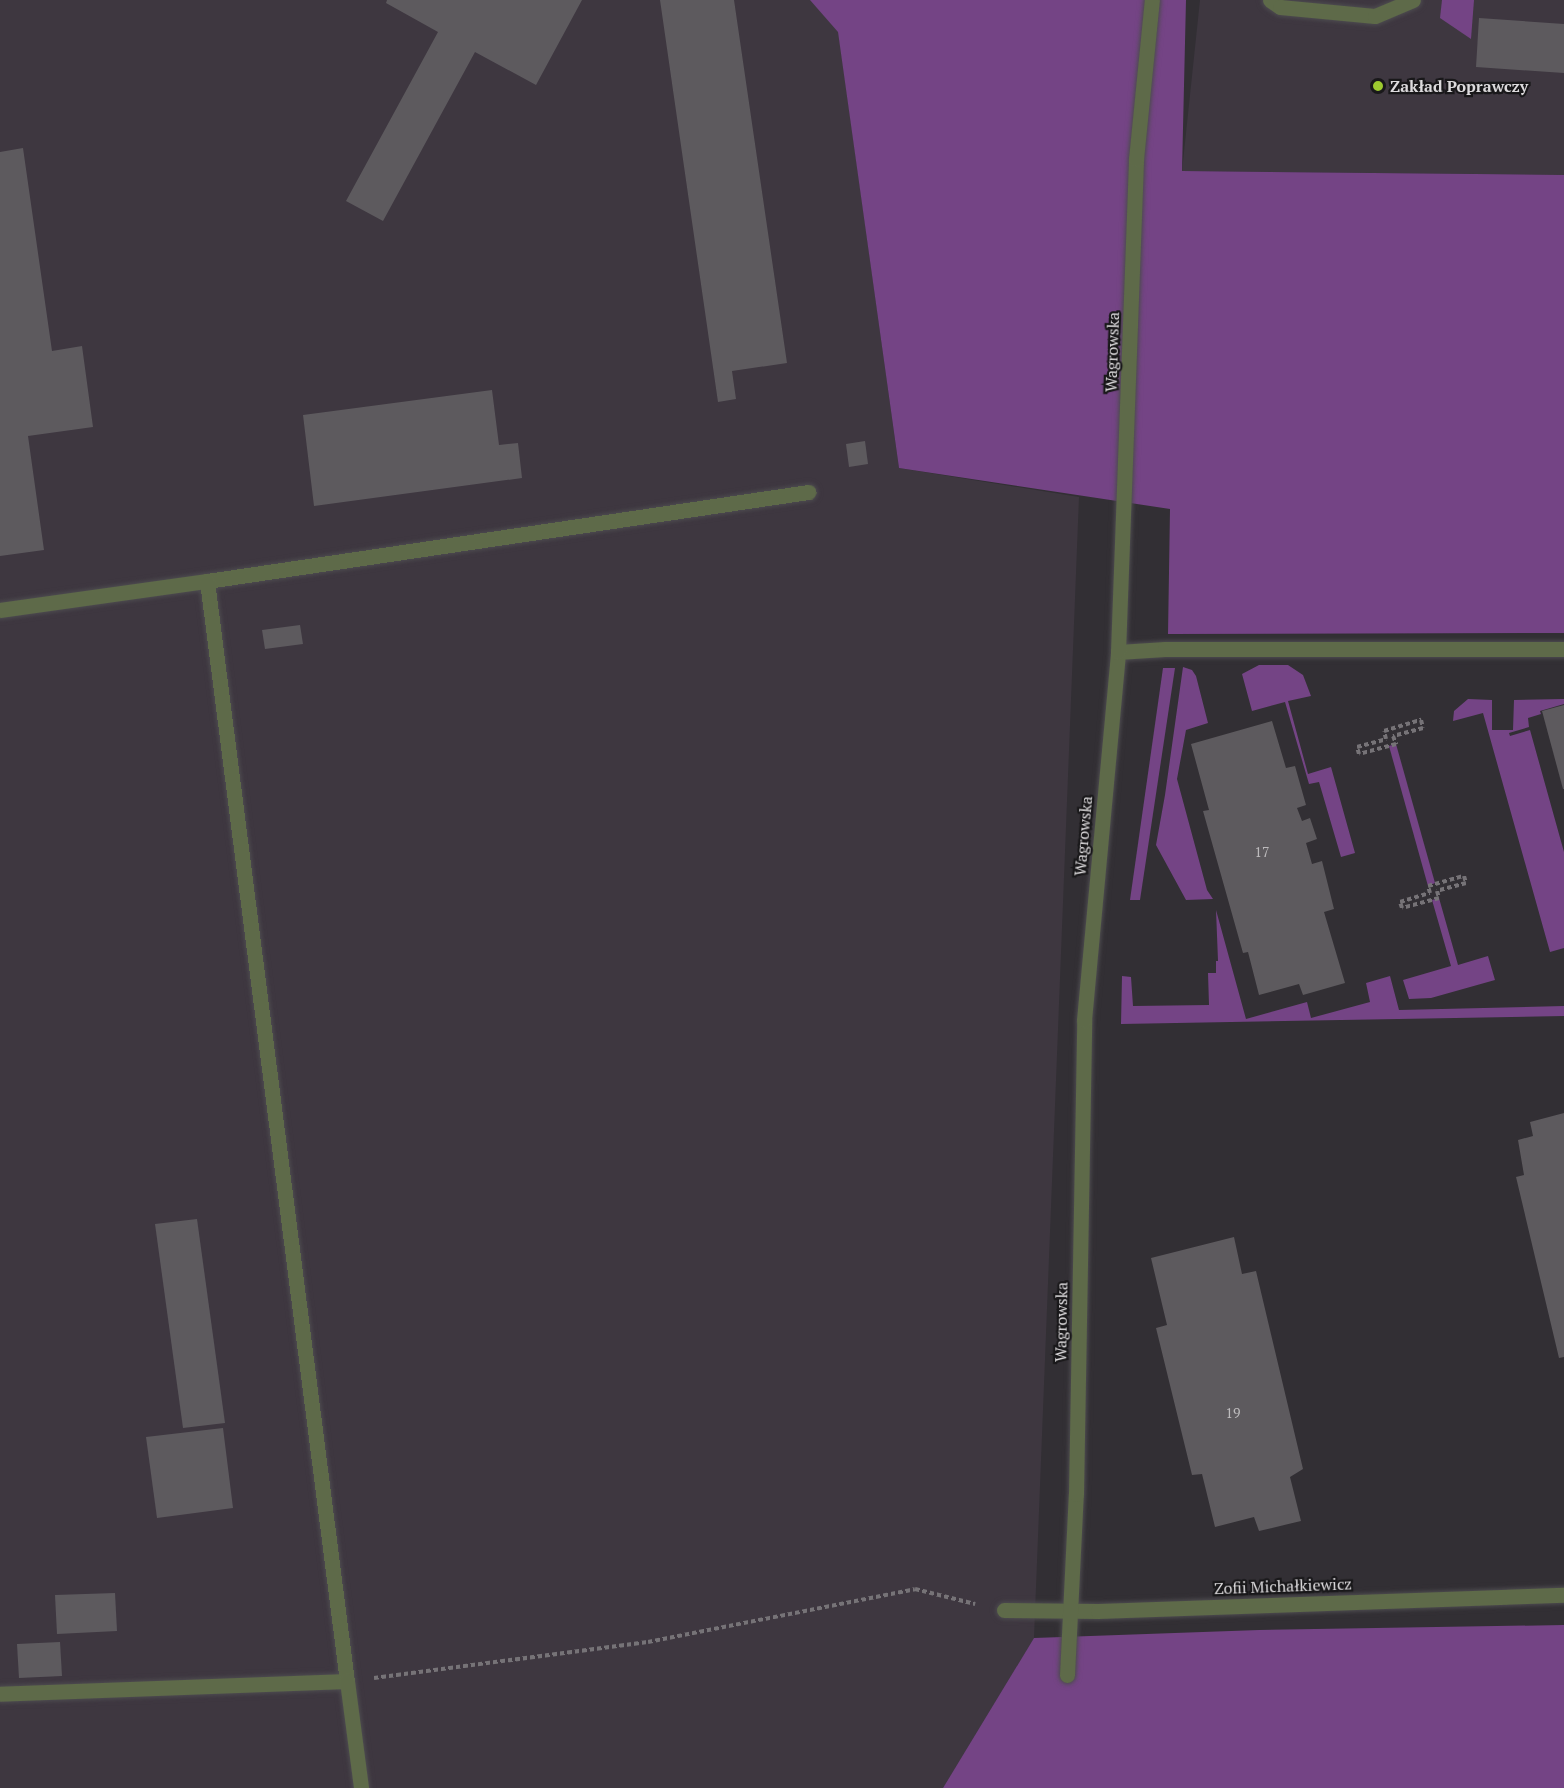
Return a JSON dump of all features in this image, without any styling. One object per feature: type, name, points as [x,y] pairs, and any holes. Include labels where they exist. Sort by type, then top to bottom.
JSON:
[{"type":"street","name":"Wagrowska","points":[[1067,1675],[1076,1494],[1084,1020],[1119,652],[1136,159],[1152,0]]},
{"type":"street","points":[[1270,0],[1280,7],[1375,16],[1413,0]]},
{"type":"street","points":[[0,610],[808,492]]},
{"type":"street","points":[[207,581],[361,1788]]},
{"type":"street","points":[[1119,652],[1165,649],[1564,649]]},
{"type":"street","name":"Zofii Michałkiewicz","points":[[1004,1610],[1072,1610],[1564,1595]]},
{"type":"street","points":[[0,1694],[346,1681]]},
{"type":"path","points":[[1421,720],[1423,728],[1393,736],[1396,744],[1359,754],[1357,747],[1386,739],[1384,731],[1421,720]]},
{"type":"path","points":[[1464,876],[1466,883],[1437,891],[1439,898],[1402,908],[1400,902],[1430,893],[1428,886],[1464,876]]},
{"type":"path","points":[[346,1681],[648,1642],[915,1589],[1004,1610]]},
{"type":"shaded area","points":[[0,0],[834,0],[899,468],[1079,497],[1034,1638],[943,1788],[0,1788]]},
{"type":"shaded area","points":[[810,0],[1186,0],[1182,171],[1564,175],[1564,633],[1168,634],[1170,509],[899,468],[838,32]]},
{"type":"shaded area","name":"Zakład Poprawczy","points":[[1200,0],[1564,0],[1564,175],[1182,171]]},
{"type":"shaded area","points":[[1442,0],[1474,0],[1471,39],[1440,18]]},
{"type":"shaded area","points":[[1259,665],[1288,665],[1303,675],[1311,696],[1288,701],[1308,774],[1331,767],[1355,853],[1341,857],[1319,782],[1309,784],[1285,702],[1252,711],[1242,674]]},
{"type":"shaded area","points":[[1183,667],[1192,670],[1196,676],[1208,723],[1186,730],[1177,779],[1207,890],[1213,899],[1186,900],[1156,845]]},
{"type":"shaded area","points":[[1163,668],[1175,668],[1140,900],[1130,900]]},
{"type":"shaded area","points":[[1468,699],[1492,700],[1492,730],[1513,730],[1514,700],[1564,699],[1564,704],[1540,711],[1541,714],[1528,718],[1529,727],[1509,733],[1510,736],[1530,730],[1564,852],[1564,948],[1550,952],[1483,713],[1453,721],[1454,711]]},
{"type":"shaded area","points":[[1396,744],[1435,883],[1428,886],[1389,746]]},
{"type":"shaded area","points":[[1439,898],[1458,965],[1488,956],[1495,980],[1431,998],[1409,999],[1403,980],[1451,966],[1432,900]]},
{"type":"shaded area","points":[[1216,910],[1246,1019],[1307,1002],[1311,1018],[1370,1002],[1366,983],[1390,976],[1399,1010],[1564,1006],[1564,1016],[1121,1024],[1122,976],[1131,977],[1133,1006],[1209,1005],[1208,973],[1216,973],[1216,961],[1218,961]]},
{"type":"shaded area","points":[[1564,1625],[1564,1788],[943,1788],[1034,1638],[1259,1630]]},
{"type":"building","points":[[387,0],[582,0],[536,85],[475,52],[383,221],[346,201],[438,32],[386,3]]},
{"type":"building","points":[[660,0],[734,0],[787,363],[732,371],[736,399],[718,402]]},
{"type":"building","points":[[1479,18],[1564,24],[1564,73],[1476,67]]},
{"type":"building","points":[[23,148],[52,351],[82,346],[93,427],[28,436],[44,550],[0,556],[0,152]]},
{"type":"building","points":[[492,390],[499,445],[518,443],[522,478],[314,506],[303,415]]},
{"type":"building","points":[[865,441],[868,464],[849,467],[846,444]]},
{"type":"building","points":[[300,625],[303,644],[265,649],[262,630]]},
{"type":"building","points":[[1564,705],[1564,789],[1563,789],[1542,711]]},
{"type":"building","points":[[1272,721],[1286,768],[1295,766],[1306,805],[1297,808],[1302,821],[1310,818],[1317,839],[1306,843],[1312,864],[1322,861],[1334,909],[1324,912],[1345,983],[1303,995],[1299,984],[1259,995],[1248,952],[1243,953],[1203,811],[1209,810],[1191,744]]},
{"type":"building","points":[[1564,1113],[1564,1357],[1559,1358],[1516,1177],[1524,1175],[1518,1140],[1533,1136],[1530,1122]]},
{"type":"building","points":[[197,1219],[225,1423],[183,1428],[155,1224]]},
{"type":"building","points":[[1234,1237],[1242,1274],[1256,1271],[1303,1469],[1290,1477],[1301,1521],[1259,1531],[1254,1517],[1215,1527],[1202,1474],[1192,1475],[1156,1328],[1167,1325],[1151,1258]]},
{"type":"building","points":[[223,1428],[233,1508],[157,1518],[146,1437]]},
{"type":"building","points":[[115,1593],[117,1631],[57,1634],[55,1595]]},
{"type":"building","points":[[60,1642],[62,1676],[19,1678],[17,1644]]},
{"type":"place","name":"Zakład Poprawczy","points":[[1378,86]]}]
